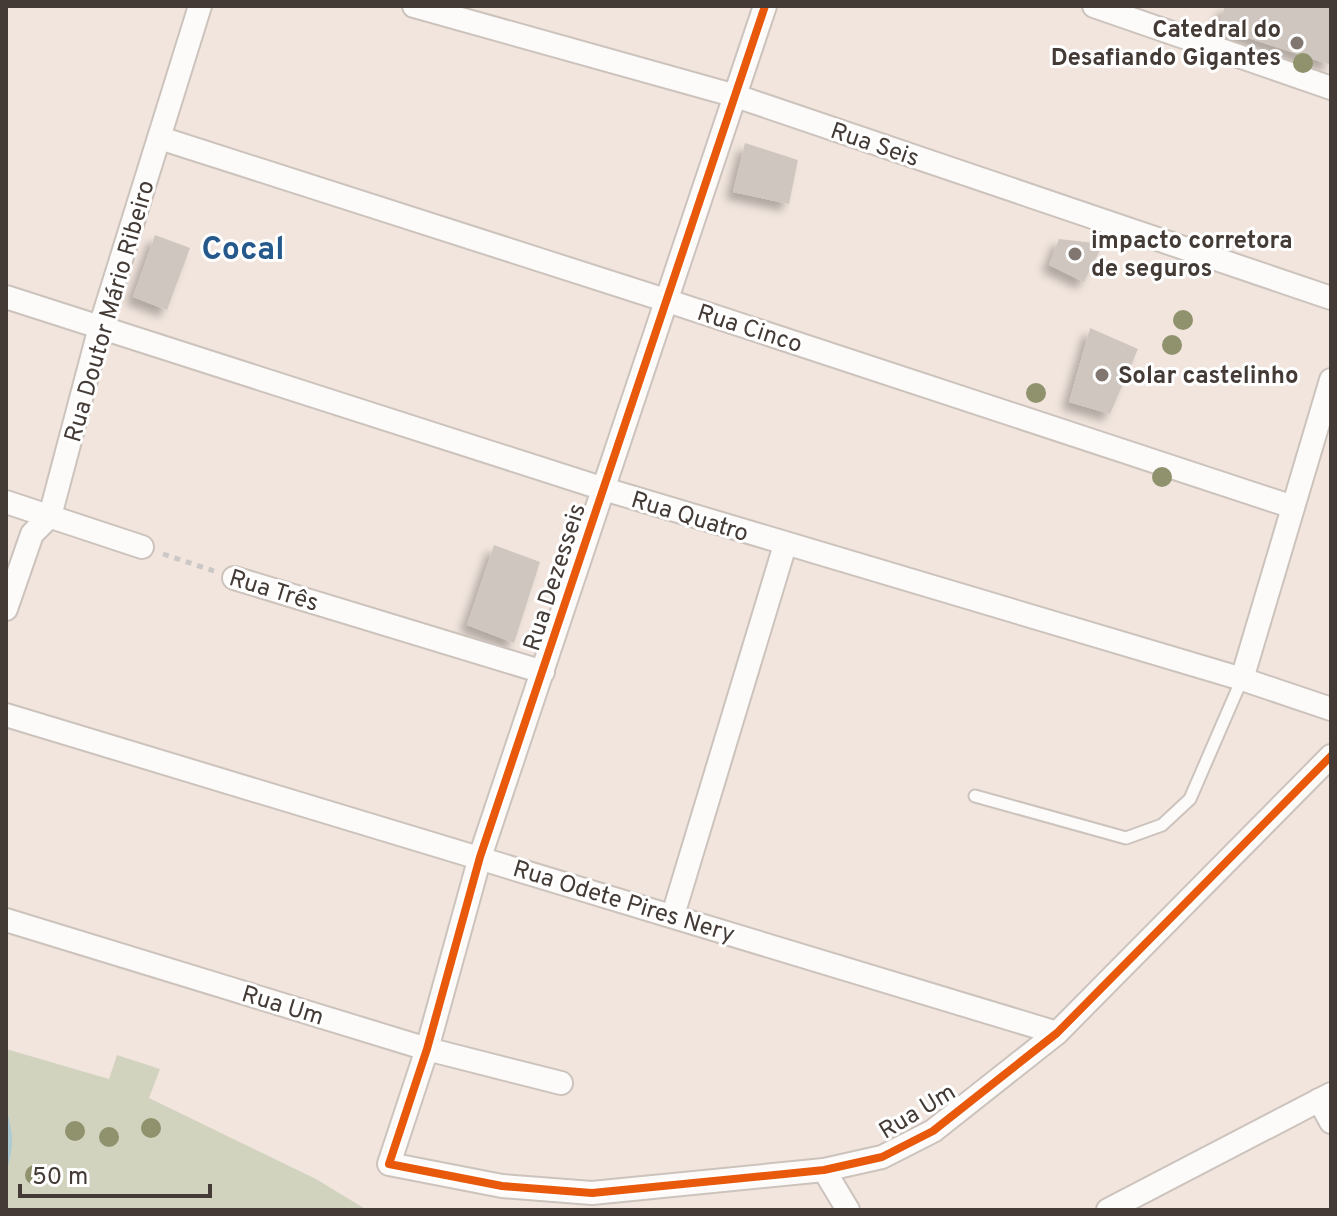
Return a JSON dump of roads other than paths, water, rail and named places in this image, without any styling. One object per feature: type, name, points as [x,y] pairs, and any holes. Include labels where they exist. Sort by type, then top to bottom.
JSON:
[{"type":"street","name":"Rua Doutor Mário Ribeiro","points":[[6,609],[32,534],[50,516],[100,327],[200,6]]},
{"type":"street","name":"Rua Seis","points":[[414,6],[736,96],[1331,298]]},
{"type":"street","name":"Rua Dezesseis","points":[[389,1164],[427,1049],[480,857],[765,6]]},
{"type":"street","points":[[1094,6],[1331,88]]},
{"type":"street","name":"Rua Cinco","points":[[160,138],[1293,507]]},
{"type":"street","name":"Rua Quatro","points":[[6,297],[604,489],[1242,679],[1331,709]]},
{"type":"street","points":[[1242,679],[1331,380]]},
{"type":"street","points":[[6,502],[142,547]]},
{"type":"street","points":[[673,915],[785,545]]},
{"type":"street","name":"Rua Três","points":[[234,578],[543,672]]},
{"type":"street","name":"Rua Odete Pires Nery","points":[[6,715],[1057,1033]]},
{"type":"street","name":"Rua Um","points":[[389,1164],[502,1186],[592,1193],[824,1170],[882,1157],[933,1131],[1057,1033],[1331,756]]},
{"type":"street","name":"Rua Um","points":[[6,920],[427,1049],[561,1083]]},
{"type":"street","points":[[1108,1210],[1325,1097],[1331,1122]]},
{"type":"street","points":[[824,1170],[848,1210]]},
{"type":"lane","points":[[975,796],[1126,838],[1162,825],[1190,799],[1242,679]]},
{"type":"water","points":[[6,1110],[12,1141],[6,1172]]},
{"type":"place","name":"Catedral do Desafiando Gigantes","points":[[1297,43]]},
{"type":"place","name":"impacto corretora de seguros","points":[[1075,254]]},
{"type":"place","name":"Solar castelinho","points":[[1102,375]]},
{"type":"district","name":"Cocal","points":[[243,248]]}]
